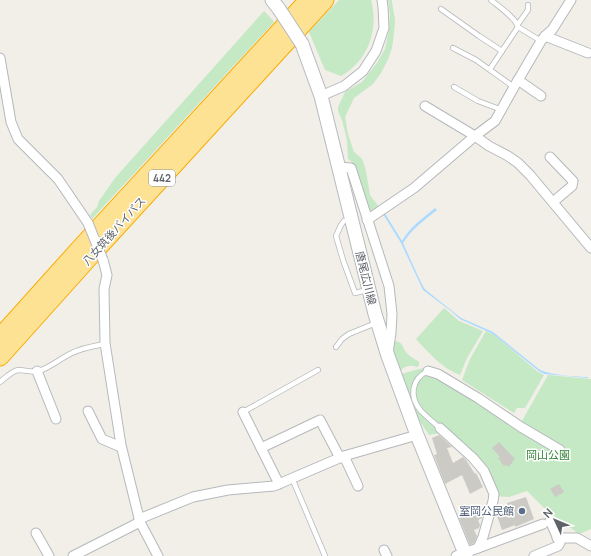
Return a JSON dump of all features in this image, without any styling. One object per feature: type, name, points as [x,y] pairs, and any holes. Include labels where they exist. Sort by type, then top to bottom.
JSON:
[{"type":"highway","name":"八女筑後バイパス","points":[[0,337],[308,0]]},
{"type":"highway","name":"八女筑後バイパス","points":[[0,357],[93,253],[325,0]]},
{"type":"main road","name":"唐尾広川線","points":[[275,5],[302,44],[321,96],[377,322],[388,356],[462,555]]},
{"type":"street","points":[[321,96],[344,86],[363,71],[376,51],[384,28],[382,0]]},
{"type":"street","points":[[367,220],[414,188],[495,121],[543,39],[552,30],[571,0]]},
{"type":"street","points":[[543,39],[588,53]]},
{"type":"street","points":[[0,58],[11,122],[18,139],[58,179],[88,223],[104,260],[107,275],[104,289],[105,344],[121,447],[140,521],[158,556]]},
{"type":"street","points":[[516,84],[541,96]]},
{"type":"street","points":[[425,106],[518,163],[530,175],[591,248]]},
{"type":"street","points":[[550,157],[573,181],[572,186],[553,202]]},
{"type":"street","points":[[338,167],[351,168],[389,286],[392,314],[388,356]]},
{"type":"street","points":[[37,371],[56,419]]},
{"type":"street","points":[[428,371],[438,374],[560,450]]},
{"type":"street","points":[[88,411],[102,439],[121,447]]},
{"type":"street","points":[[243,412],[279,484]]},
{"type":"street","points":[[261,448],[320,420],[358,486]]},
{"type":"street","points":[[440,428],[473,458],[484,471],[494,494],[483,537],[478,548]]},
{"type":"street","points":[[74,556],[140,521],[192,497],[228,490],[274,486],[342,457],[417,435]]},
{"type":"street","points":[[462,555],[546,522],[560,543],[558,546],[534,556]]},
{"type":"street","points":[[36,533],[48,556]]},
{"type":"street","points":[[557,538],[577,538],[591,546]]},
{"type":"lane","points":[[491,0],[511,17],[518,26],[543,39]]},
{"type":"lane","points":[[490,69],[528,10],[528,5]]},
{"type":"lane","points":[[441,9],[502,51]]},
{"type":"lane","points":[[453,48],[516,84]]},
{"type":"lane","points":[[454,88],[478,101],[502,110]]},
{"type":"lane","points":[[344,221],[341,224],[336,236],[343,260],[355,293],[369,290]]},
{"type":"lane","points":[[336,347],[342,339],[349,334],[377,322]]},
{"type":"lane","points":[[0,382],[17,370],[32,372],[44,369],[74,352],[105,344]]},
{"type":"lane","points":[[243,412],[318,370]]},
{"type":"lane","points":[[428,371],[421,374],[416,381],[414,386],[414,394],[416,402],[421,410],[440,428]]},
{"type":"lane","points":[[292,478],[325,556]]},
{"type":"green space","points":[[339,0],[371,0],[374,19],[371,38],[364,55],[351,69],[341,76],[325,70],[309,32]]},
{"type":"green space","points":[[388,0],[392,0],[395,20],[392,48],[388,59],[381,73],[373,84],[354,98],[345,117],[348,134],[354,152],[363,161],[370,195],[379,207],[377,211],[371,211],[353,163],[348,159],[347,140],[338,107],[345,92],[362,82],[377,63],[385,49],[390,15]]},
{"type":"green space","points":[[264,11],[274,22],[92,219],[90,215],[97,207],[99,201],[115,178]]},
{"type":"green space","points":[[444,308],[459,321],[483,331],[467,358],[460,375],[448,369],[431,355],[416,339]]},
{"type":"green space","points":[[486,331],[496,336],[538,372],[544,375],[525,408],[517,408],[514,413],[462,380],[470,359]]},
{"type":"green space","points":[[395,341],[401,344],[410,356],[419,362],[417,367],[409,366],[401,370],[398,368],[392,350]]},
{"type":"green space","name":"岡山公園","points":[[430,367],[450,376],[522,421],[548,375],[591,379],[591,529],[579,534],[546,510],[527,491],[509,497],[492,496],[477,468],[441,433],[429,435],[409,405],[398,375]]},
{"type":"water","points":[[435,208],[437,210],[414,229],[403,243],[424,288],[461,318],[493,332],[540,370],[558,375],[588,378],[545,374],[540,372],[497,337],[460,319],[423,290],[401,243],[383,214],[384,212],[402,241],[421,219]]},
{"type":"building","points":[[439,435],[452,447],[447,448],[453,463],[463,457],[475,474],[476,473],[483,487],[470,494],[462,475],[445,484],[434,455],[437,454],[432,438]]},
{"type":"building","points":[[499,442],[515,459],[508,467],[506,465],[504,466],[498,458],[500,457],[492,448]]},
{"type":"building","points":[[559,484],[564,492],[555,497],[550,489]]},
{"type":"building","points":[[526,497],[534,519],[515,527],[515,525],[502,530],[496,513],[497,509],[508,505],[507,503]]},
{"type":"building","points":[[481,510],[483,514],[482,518],[478,520],[480,525],[479,528],[474,530],[477,536],[474,543],[470,545],[459,518]]},
{"type":"place","name":"室岡公民館","points":[[522,511]]}]
